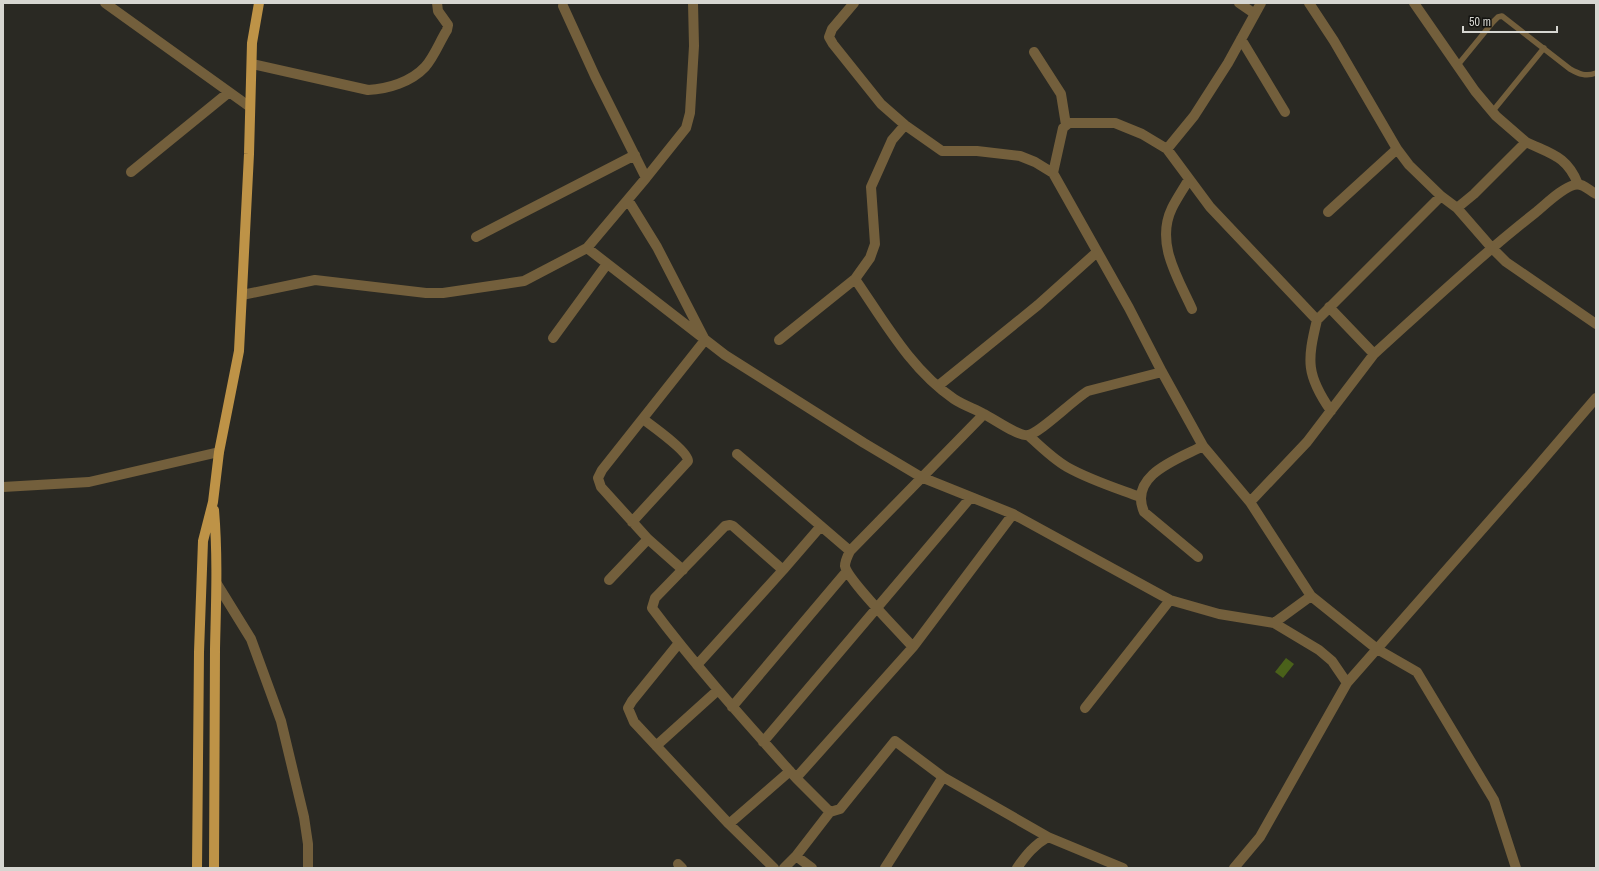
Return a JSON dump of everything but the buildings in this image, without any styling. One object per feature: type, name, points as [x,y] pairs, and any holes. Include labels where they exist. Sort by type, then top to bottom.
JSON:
[{"type":"main road","points":[[197,868],[198,652],[203,541],[213,502],[219,452],[239,351],[250,154],[252,43],[258,3]]},
{"type":"main road","points":[[213,502],[217,543],[214,868]]},
{"type":"street","points":[[105,3],[228,93],[250,106]]},
{"type":"street","points":[[252,64],[368,90],[383,89],[394,86],[417,74],[426,66],[447,30],[448,25],[438,11],[437,3]]},
{"type":"street","points":[[242,295],[316,280],[426,294],[450,292],[524,281],[587,248],[686,128],[690,113],[694,46],[693,3]]},
{"type":"street","points":[[854,3],[832,29],[829,36],[833,44],[881,104],[905,125],[942,151],[977,151],[1020,156],[1053,173],[1129,308],[1203,446],[1250,502],[1311,596],[1377,649],[1417,672],[1494,800],[1516,868]]},
{"type":"street","points":[[1239,3],[1255,14]]},
{"type":"street","points":[[1167,149],[1194,116],[1261,3]]},
{"type":"street","points":[[1309,3],[1334,40],[1397,149],[1409,165],[1441,196],[1457,208],[1506,262],[1596,324]]},
{"type":"street","points":[[1414,3],[1474,91],[1492,112],[1526,142],[1558,157],[1567,163],[1578,184]]},
{"type":"street","points":[[563,6],[646,178]]},
{"type":"street","points":[[1241,39],[1285,112]]},
{"type":"street","points":[[1034,52],[1061,94],[1066,125]]},
{"type":"street","points":[[131,172],[228,93]]},
{"type":"street","points":[[1053,173],[1063,128],[1069,123],[1115,123],[1142,134],[1167,149],[1210,207],[1317,320]]},
{"type":"street","points":[[779,340],[855,279],[870,258],[875,244],[871,187],[892,140],[905,125]]},
{"type":"street","points":[[1457,208],[1474,194],[1526,142]]},
{"type":"street","points":[[1328,212],[1397,149]]},
{"type":"street","points":[[476,237],[635,155]]},
{"type":"street","points":[[1189,179],[1171,209],[1166,230],[1166,247],[1174,270],[1192,309]]},
{"type":"street","points":[[1250,502],[1307,442],[1374,354],[1491,247],[1571,186],[1578,184],[1582,185],[1596,194]]},
{"type":"street","points":[[1331,411],[1318,392],[1310,370],[1310,349],[1317,320],[1441,196]]},
{"type":"street","points":[[628,200],[657,247],[705,340]]},
{"type":"street","points":[[587,248],[725,355],[864,443],[921,477],[1013,514],[1170,600],[1219,614],[1274,623],[1318,650],[1332,661],[1347,683]]},
{"type":"street","points":[[938,386],[1038,305],[1097,252]]},
{"type":"street","points":[[553,338],[607,264]]},
{"type":"street","points":[[855,279],[904,353],[938,386],[955,400],[1020,434],[1028,435],[1051,456],[1068,467],[1140,497]]},
{"type":"street","points":[[1329,307],[1374,354]]},
{"type":"street","points":[[683,570],[648,540],[601,487],[598,478],[602,470],[705,340]]},
{"type":"street","points":[[1028,435],[1037,430],[1079,396],[1088,391],[1162,372]]},
{"type":"street","points":[[1234,868],[1260,837],[1347,683],[1596,398]]},
{"type":"street","points":[[913,647],[847,571],[845,564],[850,551],[984,414]]},
{"type":"street","points":[[632,522],[688,461],[687,456],[643,419]]},
{"type":"street","points":[[1198,557],[1144,512],[1140,503],[1140,497],[1145,483],[1150,476],[1166,465],[1203,446]]},
{"type":"street","points":[[3,487],[89,482],[219,452]]},
{"type":"street","points":[[737,454],[850,551]]},
{"type":"street","points":[[763,742],[971,497]]},
{"type":"street","points":[[728,824],[793,774],[913,647],[1013,514]]},
{"type":"street","points":[[783,570],[733,526],[725,526],[655,598],[652,608],[697,665],[763,742],[830,812]]},
{"type":"street","points":[[697,665],[821,526]]},
{"type":"street","points":[[609,580],[648,540]]},
{"type":"street","points":[[732,706],[847,571]]},
{"type":"street","points":[[217,584],[251,639],[281,721],[304,817],[308,844],[308,868]]},
{"type":"street","points":[[1274,623],[1311,596]]},
{"type":"street","points":[[1085,708],[1170,600]]},
{"type":"street","points":[[679,643],[628,708],[634,722],[728,824],[774,868]]},
{"type":"street","points":[[656,746],[718,690]]},
{"type":"street","points":[[784,868],[796,856],[830,812],[840,809],[895,741],[943,777],[1048,837],[1123,868]]},
{"type":"street","points":[[885,868],[943,777]]},
{"type":"street","points":[[1018,868],[1028,852],[1037,843],[1048,837]]},
{"type":"street","points":[[796,856],[812,868]]},
{"type":"lane","points":[[1457,66],[1498,17],[1502,16],[1578,74],[1586,75],[1596,73]]},
{"type":"lane","points":[[1492,112],[1544,48]]}]
